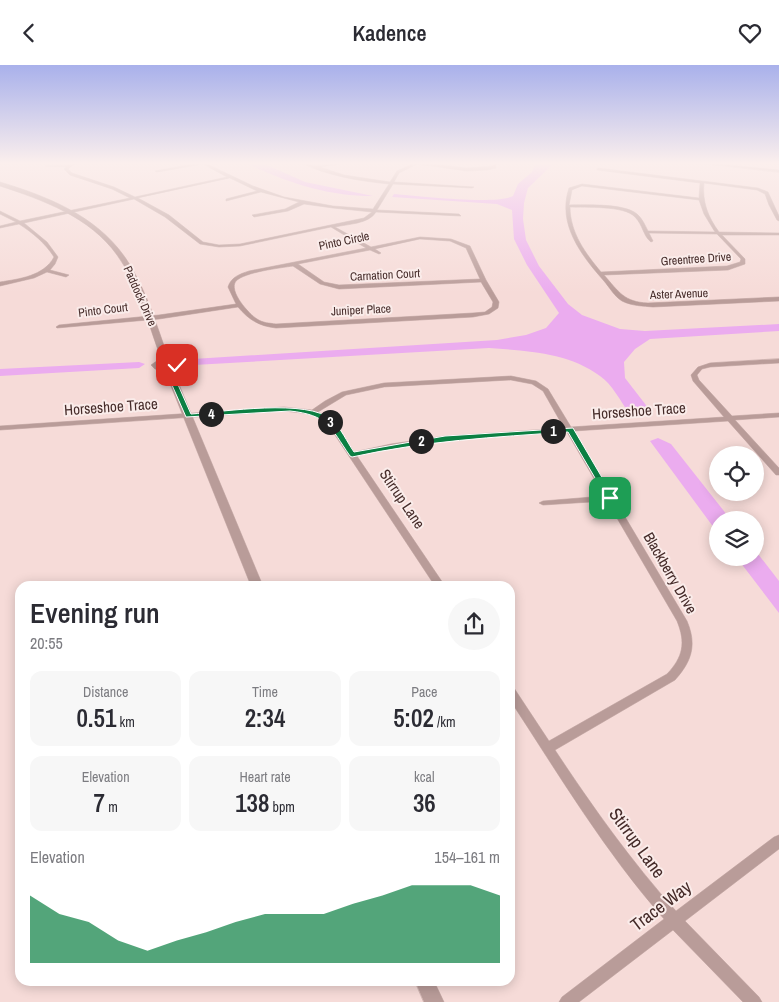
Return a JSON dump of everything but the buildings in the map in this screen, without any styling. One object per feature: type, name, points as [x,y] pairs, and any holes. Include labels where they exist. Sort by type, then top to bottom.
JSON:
[{"type":"street","name":"Paddock Drive","points":[[57,206],[98,231],[119,252],[128,267],[255,581]]},
{"type":"street","points":[[0,227],[99,206]]},
{"type":"street","points":[[148,206],[167,216],[198,241],[211,246],[235,245],[333,227],[365,219],[378,206]]},
{"type":"street","points":[[254,216],[286,210],[296,206]]},
{"type":"street","points":[[338,206],[459,215]]},
{"type":"street","points":[[567,206],[616,209],[630,212],[637,216],[650,241]]},
{"type":"street","name":"Aster Avenue","points":[[567,206],[570,225],[576,240],[600,274],[620,297],[641,305],[779,299]]},
{"type":"street","name":"Greentree Drive","points":[[600,274],[728,268],[742,265],[743,259],[718,233],[706,215],[703,206]]},
{"type":"street","points":[[771,206],[779,219]]},
{"type":"street","points":[[0,212],[21,223],[38,237],[56,257],[53,263],[45,270],[0,284]]},
{"type":"street","points":[[333,227],[379,253]]},
{"type":"street","points":[[645,232],[779,234]]},
{"type":"street","name":"Pinto Circle","points":[[238,303],[231,283],[249,273],[420,237],[455,241],[468,247],[496,304],[490,311]]},
{"type":"street","name":"Carnation Court","points":[[294,263],[322,283],[339,287],[483,280]]},
{"type":"street","points":[[45,270],[66,275]]},
{"type":"street","points":[[149,316],[159,317],[238,303]]},
{"type":"street","name":"Juniper Place","points":[[238,303],[255,321],[281,326],[473,315],[490,311]]},
{"type":"street","name":"Pinto Court","points":[[59,327],[149,316]]},
{"type":"street","points":[[779,361],[710,365],[697,370],[694,375],[696,381],[779,473]]},
{"type":"street","name":"Blackberry Drive","points":[[313,413],[334,398],[372,387],[517,378],[534,382],[543,387],[570,429],[682,621],[688,639],[687,653],[682,666],[671,677],[548,748]]},
{"type":"street","name":"Horseshoe Trace","points":[[0,428],[290,409],[313,413]]},
{"type":"street","name":"Stirrup Lane","points":[[313,413],[330,422],[437,581]]},
{"type":"street","name":"Horseshoe Trace","points":[[352,455],[391,446],[445,439],[779,415]]},
{"type":"street","points":[[543,503],[610,498]]},
{"type":"street","name":"Stirrup Lane","points":[[515,698],[618,852],[674,920],[717,967],[754,1002]]},
{"type":"street","name":"Trace Way","points":[[567,1002],[779,841]]},
{"type":"street","points":[[426,986],[434,1002]]},
{"type":"shaded area","points":[[501,206],[524,206],[523,219],[526,240],[539,266],[568,304],[582,315],[620,329],[645,331],[779,324],[779,331],[650,339],[635,349],[624,362],[625,378],[649,409],[646,414],[635,416],[629,413],[604,379],[588,368],[561,357],[532,352],[489,348],[194,365],[187,362],[193,359],[497,340],[526,335],[546,328],[559,313],[527,265],[514,239],[512,210]]},
{"type":"shaded area","points":[[139,362],[145,364],[139,368],[0,376],[0,369]]},
{"type":"shaded area","points":[[658,438],[671,444],[709,492],[709,501],[716,501],[724,511],[709,511],[709,521],[650,441]]},
{"type":"shaded area","points":[[764,562],[779,581],[779,613],[743,566],[764,566]]},
{"type":"route","points":[[177,365],[168,369],[188,416],[290,409],[308,411],[318,414],[330,422],[352,455],[418,442],[570,429],[610,498]]}]
